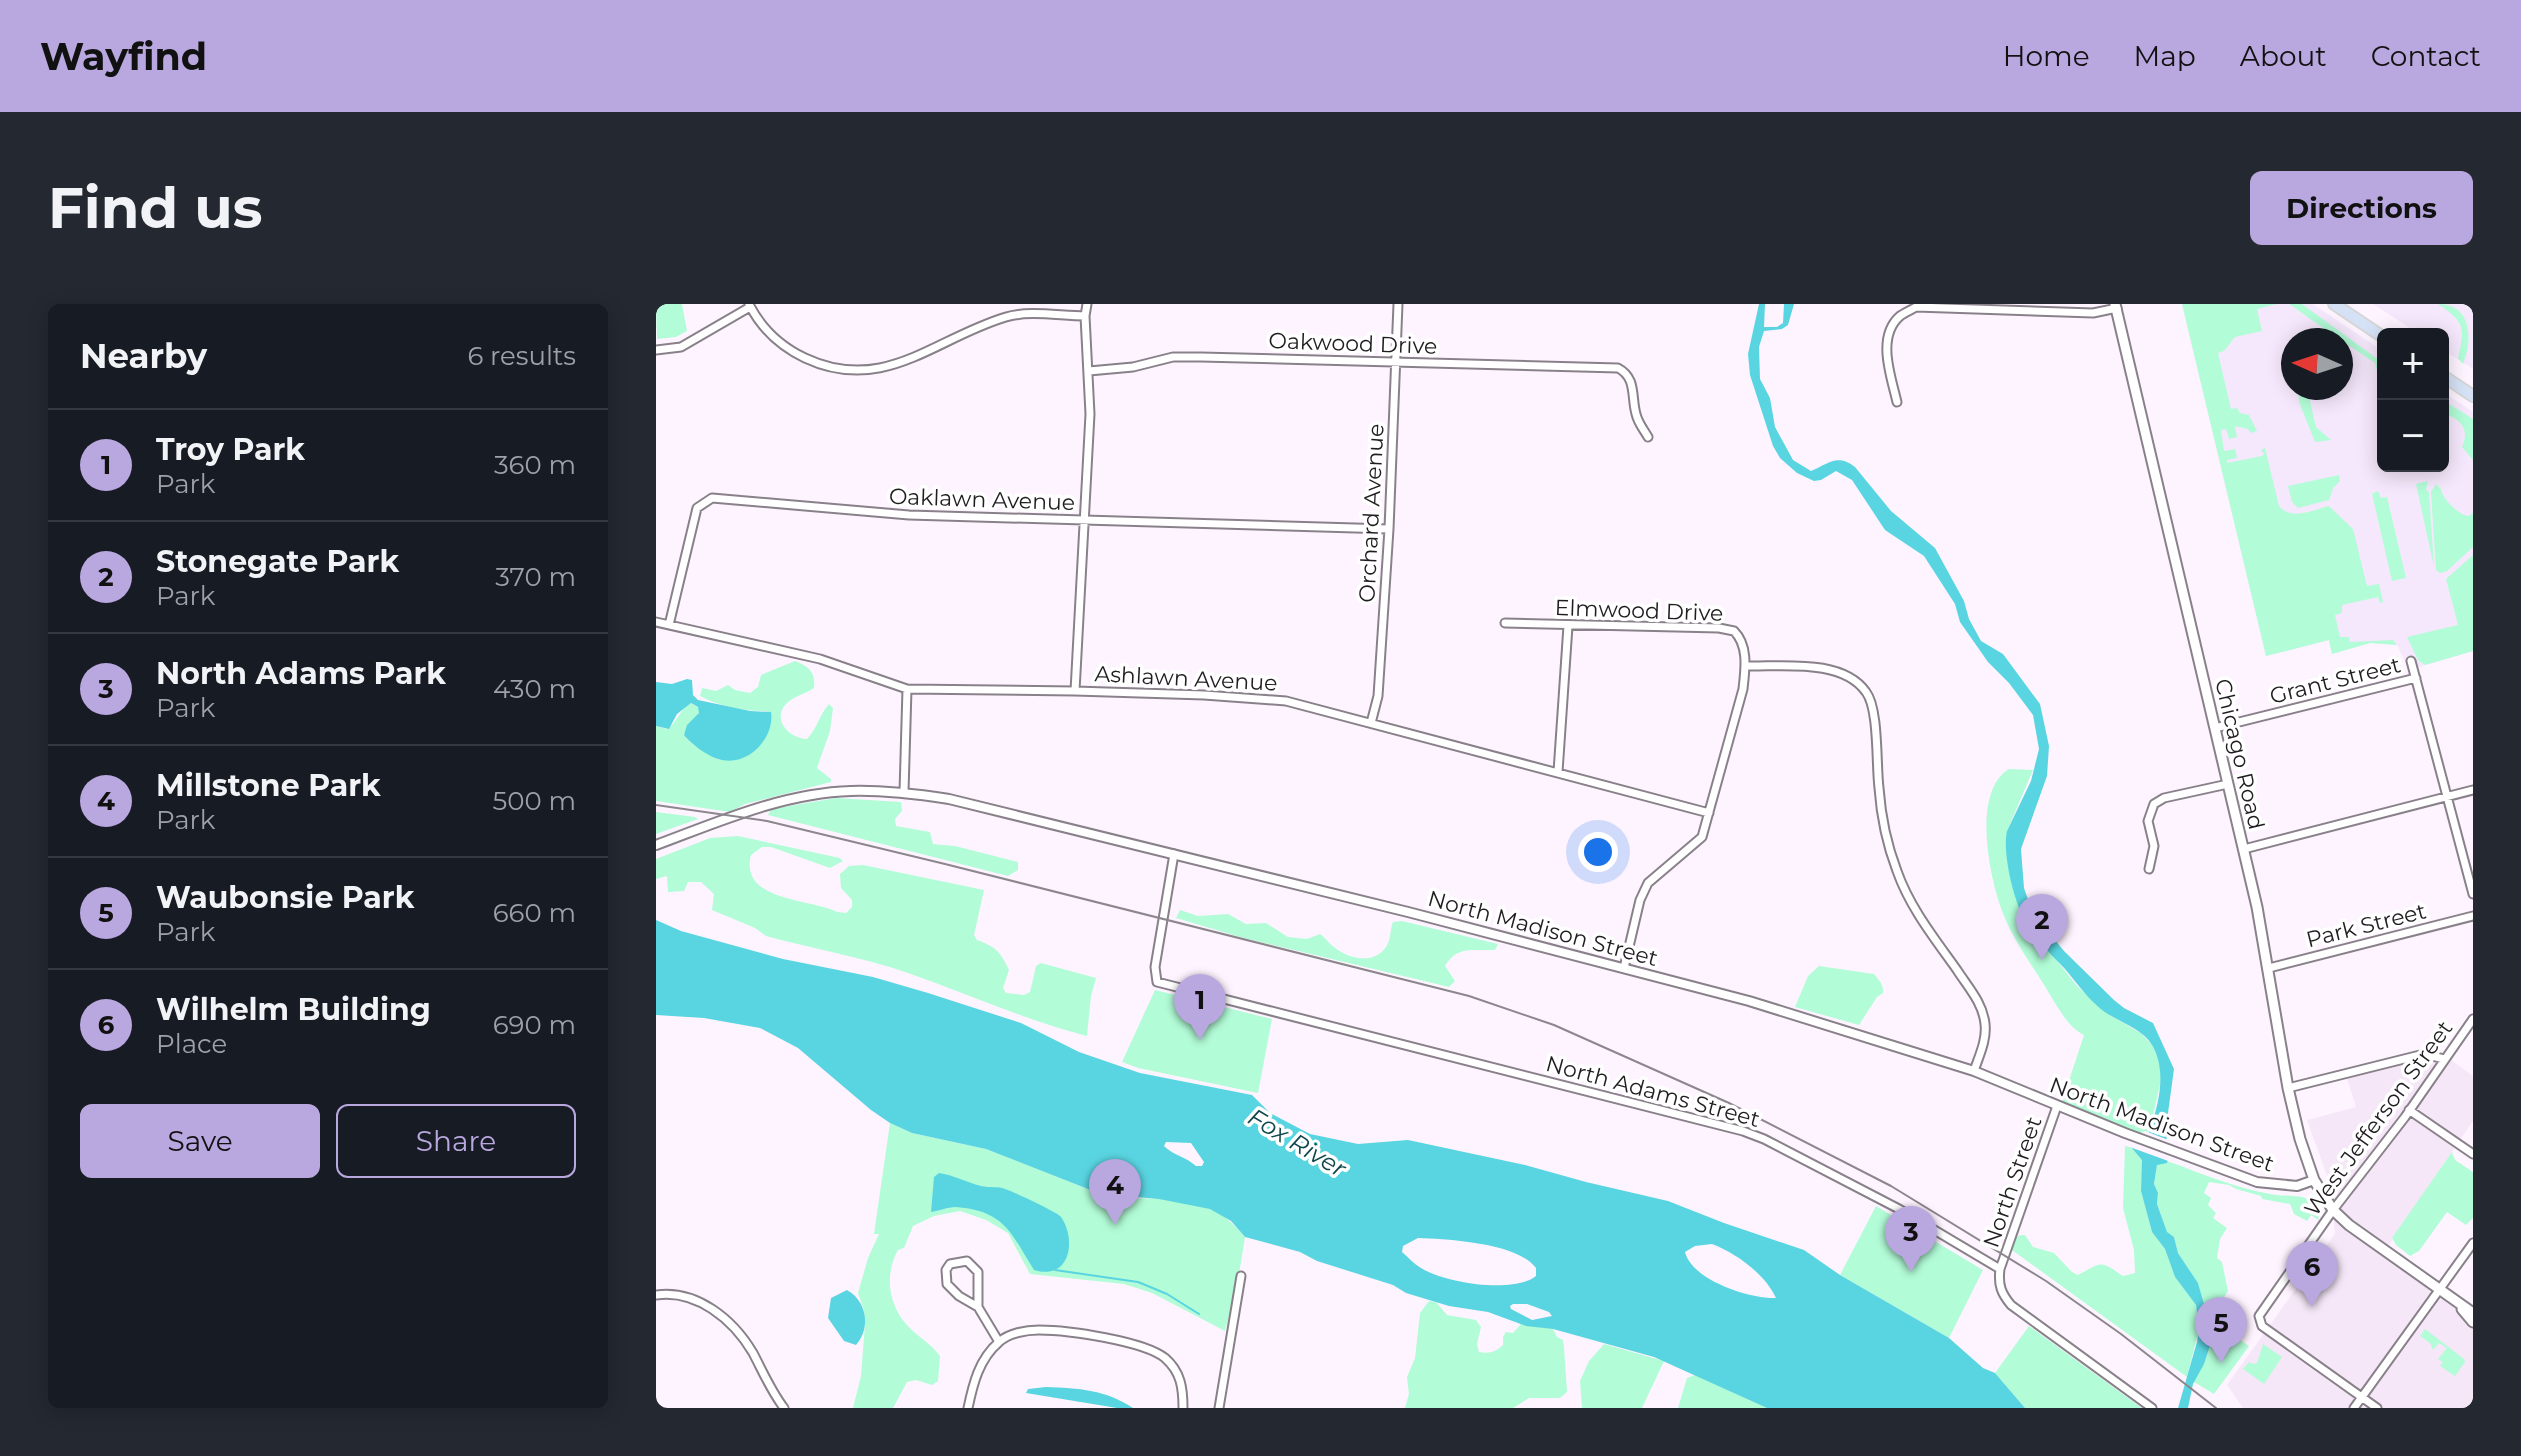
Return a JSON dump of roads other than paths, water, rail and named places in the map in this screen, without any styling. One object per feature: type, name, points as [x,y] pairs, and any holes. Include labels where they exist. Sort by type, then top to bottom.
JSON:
[{"type":"main road","points":[[2334,304],[2377,333]]},
{"type":"main road","name":"Chicago Road","points":[[2116,306],[2244,849],[2269,968],[2288,1088],[2314,1180],[2333,1210],[2349,1225],[2458,1303]]},
{"type":"main road","points":[[2449,380],[2473,396]]},
{"type":"main road","points":[[2458,1303],[2473,1313]]},
{"type":"main road","points":[[2458,1303],[2473,1322]]},
{"type":"street","points":[[1075,691],[1090,414],[1087,304]]},
{"type":"street","name":"Orchard Avenue","points":[[1371,723],[1378,696],[1389,529],[1398,304]]},
{"type":"street","points":[[656,350],[681,347],[750,306],[763,328],[798,355],[822,365],[858,370],[881,369],[901,364],[1009,316],[1085,316]]},
{"type":"street","points":[[1897,402],[1887,358],[1888,335],[1899,317],[1916,307],[2093,313],[2116,306]]},
{"type":"street","name":"Oakwood Drive","points":[[1089,371],[1133,367],[1173,357],[1618,368],[1630,380],[1636,414],[1648,437]]},
{"type":"street","name":"Oaklawn Avenue","points":[[669,625],[697,508],[712,498],[856,512],[1389,529]]},
{"type":"street","name":"Ashlawn Avenue","points":[[656,622],[820,659],[907,689],[1075,691],[1255,697],[1286,701],[1709,813]]},
{"type":"street","name":"Elmwood Drive","points":[[1505,623],[1727,629],[1739,636],[1745,666]]},
{"type":"street","points":[[1558,772],[1568,626]]},
{"type":"street","points":[[2411,661],[2473,894]]},
{"type":"street","points":[[1624,968],[1640,900],[1648,883],[1702,837],[1743,689],[1745,666],[1817,669],[1848,675],[1867,692],[1875,711],[1879,792],[1885,832],[1897,873],[1914,908],[1979,1003],[1985,1025],[1983,1045],[1974,1071]]},
{"type":"street","name":"Grant Street","points":[[2215,728],[2416,678]]},
{"type":"street","points":[[904,792],[907,689]]},
{"type":"street","points":[[2149,869],[2154,846],[2148,821],[2154,804],[2164,798],[2228,784]]},
{"type":"street","points":[[2244,849],[2473,790]]},
{"type":"street","name":"North Madison Street","points":[[656,845],[788,800],[848,791],[904,792],[949,799],[1797,1014],[1974,1071],[2125,1133],[2257,1182],[2297,1186],[2314,1180]]},
{"type":"street","name":"North Adams Street","points":[[1174,854],[1155,967],[1157,982],[1743,1131],[1899,1209],[2000,1269]]},
{"type":"street","name":"Park Street","points":[[2269,968],[2473,916]]},
{"type":"street","name":"West Jefferson Street","points":[[2362,1397],[2262,1326],[2259,1319],[2333,1210],[2473,1019]]},
{"type":"street","points":[[2288,1088],[2424,1054],[2444,1059]]},
{"type":"street","name":"North Street","points":[[2000,1269],[2057,1106]]},
{"type":"street","points":[[2409,1110],[2473,1154]]},
{"type":"street","points":[[2354,1408],[2473,1243]]},
{"type":"street","points":[[978,1307],[978,1272],[967,1261],[950,1264],[946,1270],[947,1284],[952,1291],[978,1307],[999,1342]]},
{"type":"street","points":[[2000,1269],[1998,1281],[2001,1293],[2011,1305],[2152,1408]]},
{"type":"street","points":[[1219,1408],[1241,1276]]},
{"type":"street","points":[[656,1295],[679,1294],[697,1299],[726,1322],[741,1336],[784,1408]]},
{"type":"street","points":[[968,1408],[979,1368],[999,1342],[1008,1336],[1037,1330],[1137,1345],[1155,1351],[1176,1370],[1182,1383],[1183,1408]]},
{"type":"street","points":[[2362,1397],[2377,1408]]},
{"type":"water","points":[[1759,304],[1765,304],[1764,327],[1777,327],[1783,323],[1784,304],[1794,304],[1788,325],[1782,329],[1764,331],[1759,347],[1760,379],[1770,398],[1775,427],[1793,460],[1811,471],[1838,460],[1855,467],[1891,511],[1935,548],[1964,601],[1969,619],[1981,641],[2003,654],[2040,704],[2049,746],[2047,776],[2021,849],[2024,888],[2033,914],[2064,951],[2114,1000],[2153,1023],[2174,1069],[2166,1128],[2168,1159],[2167,1163],[2157,1165],[2154,1184],[2167,1232],[2174,1237],[2178,1253],[2198,1283],[2210,1325],[2211,1342],[2193,1384],[2188,1408],[2178,1408],[2197,1342],[2196,1305],[2175,1277],[2165,1249],[2152,1232],[2141,1191],[2142,1160],[2131,1147],[2135,1139],[2148,1134],[2155,1113],[2160,1090],[2157,1056],[2148,1039],[2102,1010],[2038,940],[2021,912],[2010,877],[2007,831],[2031,781],[2039,749],[2033,715],[2009,683],[1988,662],[1960,622],[1955,604],[1924,556],[1885,530],[1852,480],[1836,471],[1814,481],[1797,473],[1780,458],[1773,446],[1750,375],[1748,354]]},
{"type":"water","points":[[692,680],[693,695],[698,700],[750,711],[771,712],[769,731],[758,748],[742,759],[732,761],[717,759],[702,750],[684,735],[687,725],[699,713],[698,707],[691,703],[677,714],[669,729],[656,726],[656,682],[672,684]]},
{"type":"water","name":"Fox River","points":[[656,920],[681,931],[783,959],[873,977],[928,993],[1021,1023],[1079,1052],[1140,1073],[1252,1095],[1270,1113],[1310,1134],[1358,1144],[1408,1140],[1668,1201],[1804,1250],[1840,1275],[1949,1338],[1983,1368],[1995,1373],[2025,1408],[1767,1408],[1654,1357],[1553,1329],[1526,1326],[1488,1312],[1449,1306],[1317,1261],[1300,1252],[1245,1237],[1231,1221],[1210,1209],[1159,1199],[1136,1197],[1116,1200],[986,1149],[912,1133],[871,1110],[798,1048],[760,1028],[704,1018],[656,1015]],"holes":[[[1166,1142],[1191,1143],[1204,1162],[1202,1166],[1196,1166],[1164,1146]],[[1418,1238],[1482,1244],[1527,1260],[1536,1268],[1536,1276],[1512,1284],[1462,1282],[1421,1268],[1402,1252],[1403,1246]],[[1712,1244],[1731,1253],[1757,1273],[1776,1298],[1737,1291],[1710,1279],[1698,1271],[1685,1252],[1695,1246]],[[1527,1304],[1552,1316],[1532,1320],[1510,1306]]]},
{"type":"water","points":[[939,1173],[981,1186],[1005,1189],[1061,1217],[1069,1237],[1063,1264],[1056,1270],[1034,1270],[1005,1226],[986,1213],[956,1207],[931,1212],[934,1177]]},
{"type":"water","points":[[847,1290],[859,1301],[865,1315],[864,1331],[856,1345],[844,1341],[828,1318],[831,1298]]},
{"type":"water","points":[[1046,1387],[1092,1391],[1113,1397],[1133,1408],[1026,1393],[1028,1389]]},
{"type":"waterway","points":[[1055,1270],[1138,1282],[1167,1294],[1199,1314]]},
{"type":"railway","points":[[656,805],[767,821],[945,864],[1469,996],[1554,1025],[1729,1103],[1891,1186],[2046,1281],[2121,1334],[2216,1408]]},
{"type":"place","name":"Stonegate Park","points":[[2042,960]]},
{"type":"place","name":"Troy Park","points":[[1200,1040]]},
{"type":"place","name":"Millstone Park","points":[[1115,1225]]},
{"type":"place","name":"North Adams Park","points":[[1911,1272]]},
{"type":"place","name":"Wilhelm Building","points":[[2312,1307]]},
{"type":"place","name":"Waubonsie Park","points":[[2221,1363]]}]
